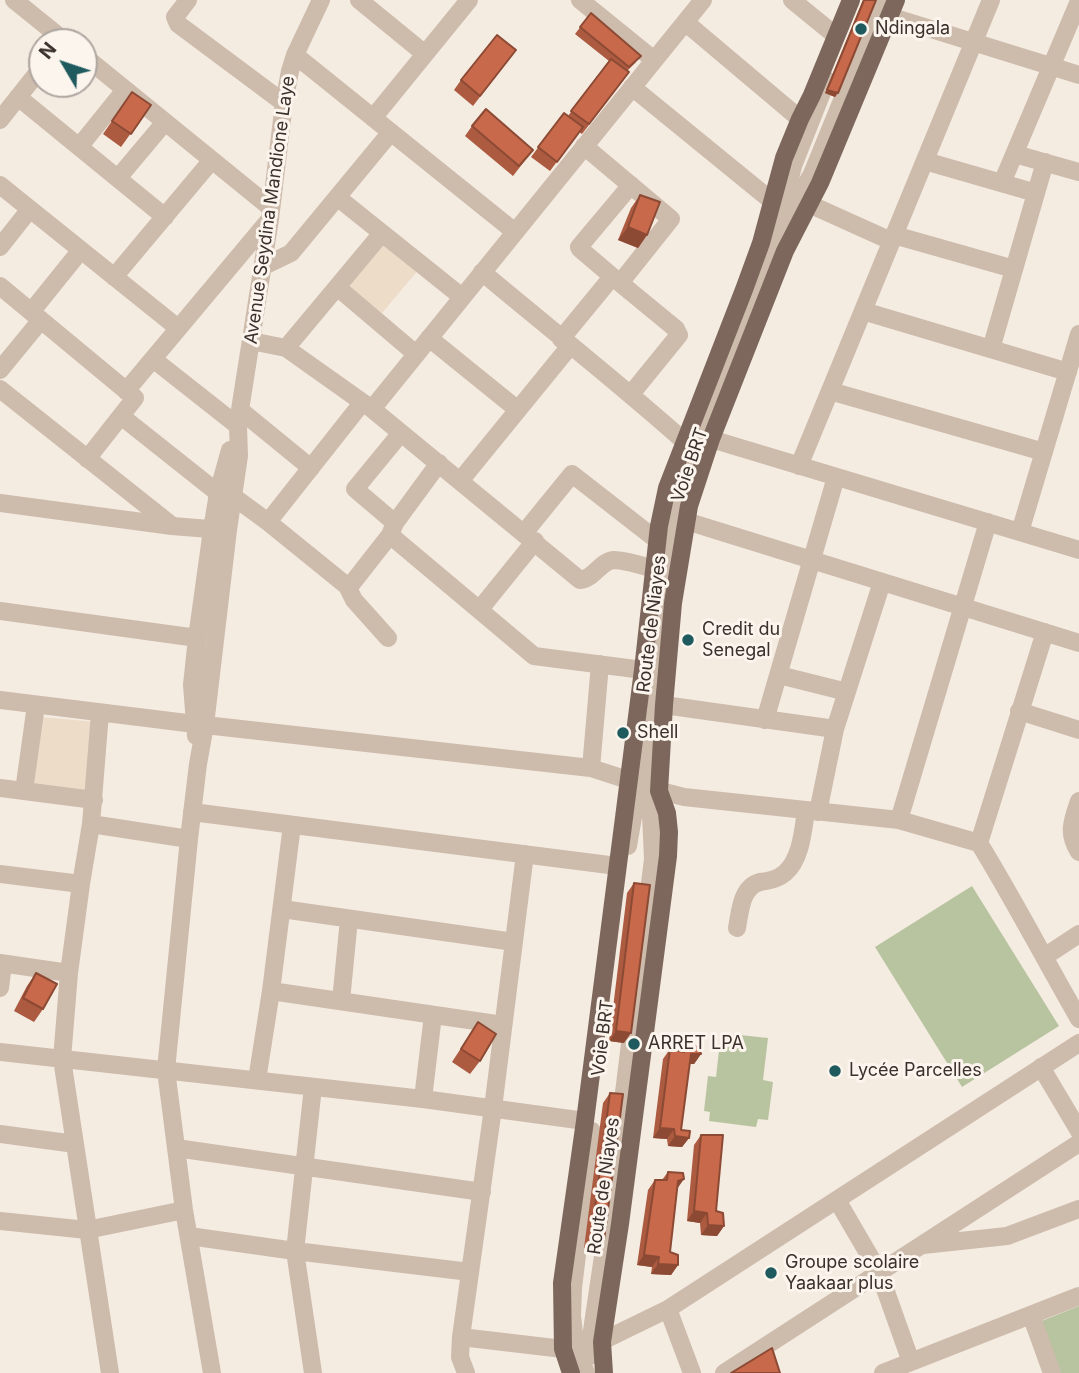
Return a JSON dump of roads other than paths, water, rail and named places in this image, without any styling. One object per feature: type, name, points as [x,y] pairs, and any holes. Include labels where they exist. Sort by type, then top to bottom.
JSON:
[{"type":"main road","name":"Route de Niayes","points":[[571,1373],[583,1347],[622,1210],[665,887],[670,832],[667,813],[644,786],[643,670],[659,526],[667,488],[745,287],[773,202],[784,158],[851,0]]},
{"type":"main road","name":"Route de Niayes","points":[[604,1373],[583,1347],[562,1283],[617,866],[644,786],[664,705],[673,603],[686,522],[711,439],[785,251],[820,183],[889,5]]},
{"type":"street","points":[[14,0],[48,28]]},
{"type":"street","points":[[188,0],[175,17],[178,24],[284,103]]},
{"type":"street","name":"Avenue Seydina Mandione Laye","points":[[220,530],[226,495],[239,456],[239,418],[271,214],[284,103],[295,55],[321,0]]},
{"type":"street","points":[[359,0],[425,54]]},
{"type":"street","points":[[373,118],[469,0]]},
{"type":"street","points":[[580,0],[654,60]]},
{"type":"street","points":[[268,522],[311,468],[416,354],[703,0]]},
{"type":"street","points":[[792,0],[836,36]]},
{"type":"street","name":"Voie BRT","points":[[587,1373],[583,1347],[572,1316],[573,1288],[626,854],[633,817],[644,786],[661,586],[671,524],[699,437],[776,237],[793,166],[859,0]]},
{"type":"street","points":[[799,466],[990,0]]},
{"type":"street","points":[[1002,183],[1079,1]]},
{"type":"street","points":[[889,5],[974,42],[1079,75]]},
{"type":"street","name":"Voie BRT","points":[[776,237],[812,174],[889,5]]},
{"type":"street","points":[[685,22],[800,119]]},
{"type":"street","points":[[295,55],[514,232]]},
{"type":"street","points":[[98,68],[212,160],[271,214],[126,391]]},
{"type":"street","points":[[0,120],[28,85]]},
{"type":"street","points":[[632,87],[773,202]]},
{"type":"street","points":[[79,146],[125,90]]},
{"type":"street","points":[[19,97],[164,216]]},
{"type":"street","points":[[118,178],[164,122]]},
{"type":"street","points":[[262,267],[292,253],[391,132]]},
{"type":"street","points":[[460,481],[518,410],[566,342],[616,280],[671,219],[584,146]]},
{"type":"street","points":[[1015,154],[1079,172]]},
{"type":"street","points":[[114,277],[212,160]]},
{"type":"street","points":[[925,161],[1036,193]]},
{"type":"street","points":[[991,349],[1045,162]]},
{"type":"street","points":[[0,185],[178,328]]},
{"type":"street","points":[[631,185],[579,247],[676,329],[678,335],[631,394]]},
{"type":"street","points":[[337,197],[462,297]]},
{"type":"street","points":[[809,204],[893,238],[1014,269]]},
{"type":"street","points":[[0,247],[30,209]]},
{"type":"street","points":[[286,348],[382,233]]},
{"type":"street","points":[[0,370],[81,250]]},
{"type":"street","points":[[482,272],[631,394],[685,442]]},
{"type":"street","points":[[0,286],[135,399],[87,459]]},
{"type":"street","points":[[337,287],[416,354]]},
{"type":"street","points":[[863,311],[1068,372]]},
{"type":"street","points":[[429,338],[518,410]]},
{"type":"street","points":[[251,341],[286,348],[367,406],[580,580],[589,578],[600,566],[613,560],[654,569]]},
{"type":"street","points":[[1020,532],[1078,344]]},
{"type":"street","points":[[153,359],[311,468]]},
{"type":"street","points":[[0,389],[172,526]]},
{"type":"street","points":[[830,391],[1044,452]]},
{"type":"street","points":[[121,416],[226,495],[268,522],[347,586],[354,600],[388,638]]},
{"type":"street","points":[[401,433],[355,489],[392,529],[534,656],[643,670]]},
{"type":"street","points":[[711,439],[1079,550]]},
{"type":"street","points":[[347,586],[350,586],[439,463]]},
{"type":"street","points":[[480,609],[572,474],[658,541]]},
{"type":"street","points":[[765,720],[836,477]]},
{"type":"street","points":[[0,503],[220,530]]},
{"type":"street","points":[[686,522],[1079,643]]},
{"type":"street","points":[[899,820],[988,522]]},
{"type":"street","points":[[200,724],[192,685],[197,638],[220,530]]},
{"type":"street","points":[[212,1373],[184,1210],[166,1070],[220,530]]},
{"type":"street","points":[[737,928],[744,894],[754,884],[775,879],[787,872],[796,856],[882,582]]},
{"type":"street","points":[[0,611],[197,638]]},
{"type":"street","points":[[979,843],[1045,632]]},
{"type":"street","points":[[591,768],[600,664]]},
{"type":"street","points":[[779,674],[847,692]]},
{"type":"street","points":[[0,701],[591,768],[684,797],[899,820],[979,843],[1079,1019]]},
{"type":"street","points":[[23,791],[36,705]]},
{"type":"street","points":[[664,705],[835,729]]},
{"type":"street","points":[[1019,711],[1079,730]]},
{"type":"street","points":[[100,713],[92,824],[69,972],[62,1059],[110,1373]]},
{"type":"street","points":[[0,788],[94,800]]},
{"type":"street","points":[[1077,843],[1072,821],[1079,801]]},
{"type":"street","points":[[192,812],[617,866]]},
{"type":"street","points":[[92,824],[189,839]]},
{"type":"street","points":[[257,1080],[292,825]]},
{"type":"street","points":[[466,1373],[460,1357],[461,1337],[525,854]]},
{"type":"street","points":[[0,874],[81,884]]},
{"type":"street","points":[[282,909],[514,942]]},
{"type":"street","points":[[341,1001],[349,919]]},
{"type":"street","points":[[1044,957],[1079,934]]},
{"type":"street","points":[[0,988],[1,963],[69,972]]},
{"type":"street","points":[[271,991],[503,1025]]},
{"type":"street","points":[[423,1099],[433,1015]]},
{"type":"street","points":[[461,1337],[583,1347],[668,1309],[1079,1042]]},
{"type":"street","points":[[0,1052],[423,1099],[585,1121]]},
{"type":"street","points":[[1041,1067],[1079,1131]]},
{"type":"street","points":[[313,1087],[295,1251],[313,1373]]},
{"type":"street","points":[[0,1134],[75,1144]]},
{"type":"street","points":[[724,1373],[1079,1143]]},
{"type":"street","points":[[176,1148],[482,1192]]},
{"type":"street","points":[[837,1200],[879,1272],[911,1362]]},
{"type":"street","points":[[920,1246],[1007,1236],[1079,1209]]},
{"type":"street","points":[[0,1221],[87,1230],[184,1210]]},
{"type":"street","points":[[190,1236],[470,1272]]},
{"type":"street","points":[[883,1373],[1079,1296]]},
{"type":"street","points":[[668,1309],[692,1373]]},
{"type":"street","points":[[1031,1315],[1052,1373]]},
{"type":"street","points":[[766,1346],[773,1364]]},
{"type":"place","name":"Ndingala","points":[[861,29]]},
{"type":"place","name":"Credit du Senegal","points":[[688,640]]},
{"type":"place","name":"Shell","points":[[623,733]]},
{"type":"place","name":"ARRET LPA","points":[[634,1044]]},
{"type":"place","name":"Lycée Parcelles","points":[[835,1071]]},
{"type":"place","name":"Groupe scolaire Yaakaar plus","points":[[771,1273]]}]
